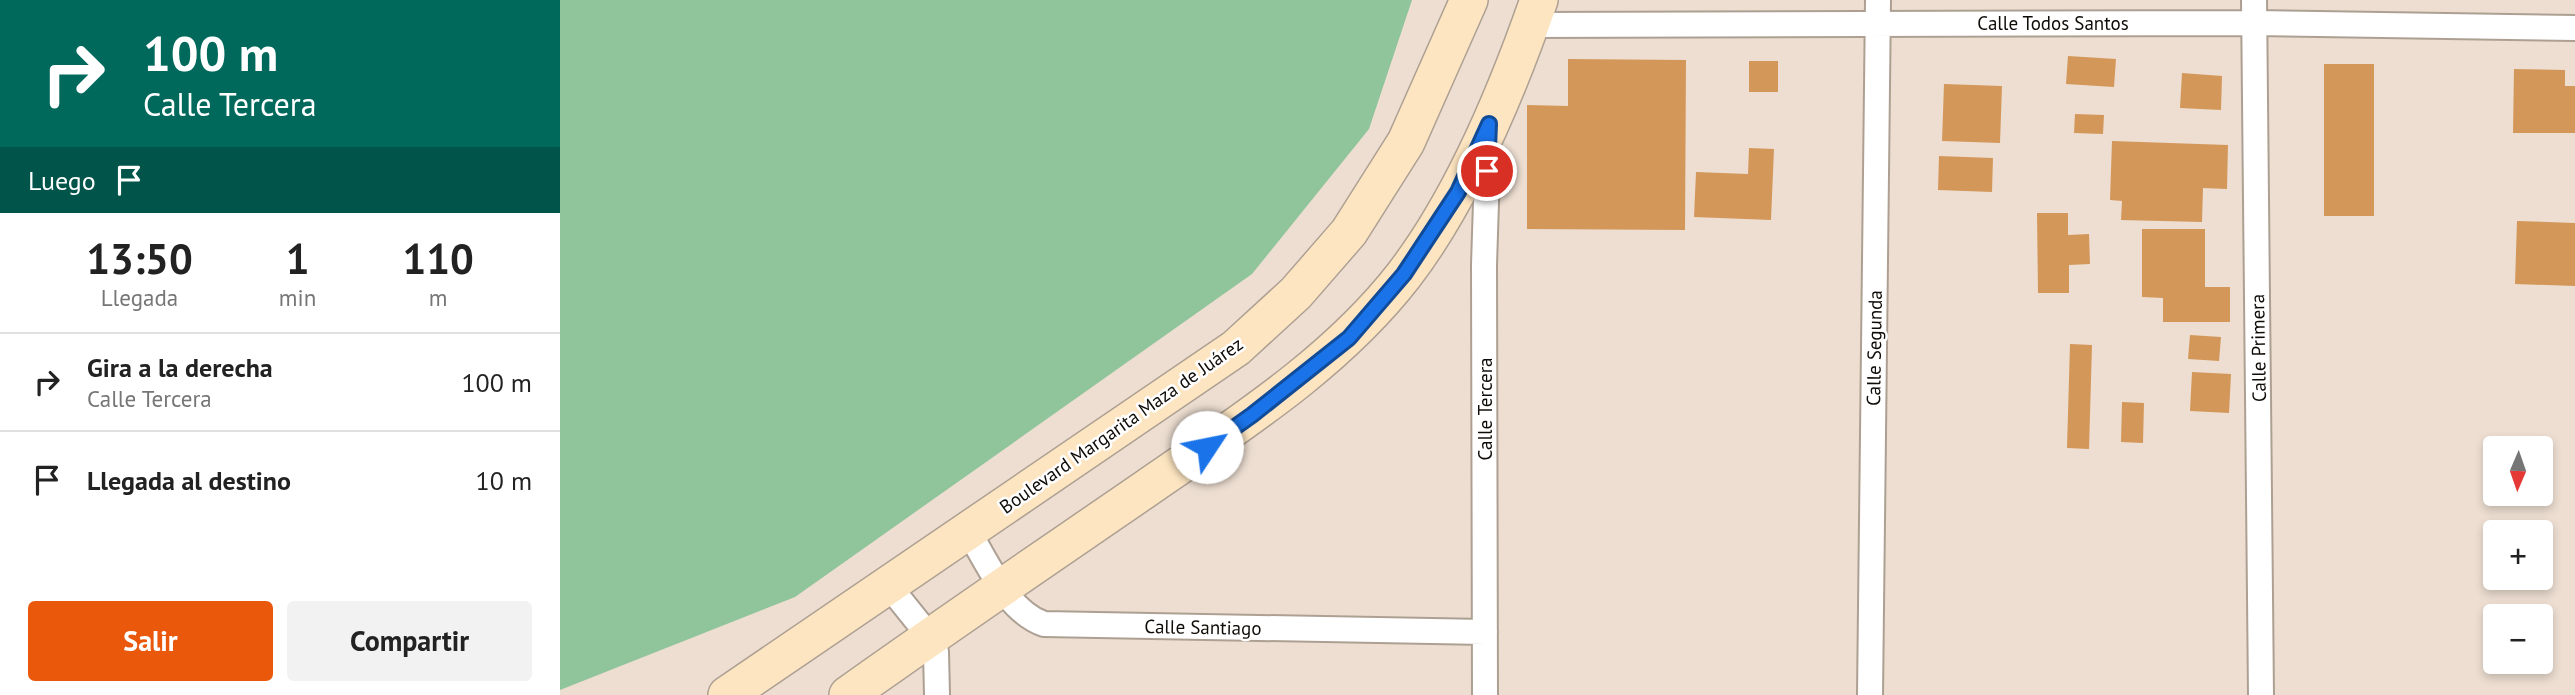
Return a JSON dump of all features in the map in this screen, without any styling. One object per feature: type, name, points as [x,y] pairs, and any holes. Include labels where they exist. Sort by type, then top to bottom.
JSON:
[{"type":"main road","name":"Boulevard Margarita Maza de Juárez","points":[[727,695],[1236,348],[1296,293],[1349,232],[1406,142],[1469,0]]},
{"type":"main road","points":[[848,695],[1252,415],[1349,338],[1404,274],[1458,192],[1489,124],[1534,12]]},
{"type":"street","name":"Calle Todos Santos","points":[[1534,12],[2254,12],[2575,28]]},
{"type":"street","name":"Calle Segunda","points":[[1870,695],[1878,12]]},
{"type":"street","name":"Calle Primera","points":[[2254,12],[2261,695]]},
{"type":"street","name":"Calle Tercera","points":[[1485,695],[1484,265],[1489,124]]},
{"type":"street","name":"Calle Santiago","points":[[968,531],[1020,611],[1032,620],[1044,624],[1485,632]]},
{"type":"street","points":[[889,586],[930,637],[936,652],[937,695]]},
{"type":"green space","points":[[560,0],[1412,0],[1369,129],[1252,274],[795,597],[560,690]]},
{"type":"building","points":[[2068,56],[2116,59],[2114,87],[2066,84]]},
{"type":"building","points":[[1568,59],[1686,60],[1685,230],[1527,229],[1527,105],[1568,106]]},
{"type":"building","points":[[1749,61],[1778,61],[1778,92],[1749,92]]},
{"type":"building","points":[[2324,64],[2374,64],[2374,216],[2324,216]]},
{"type":"building","points":[[2514,69],[2565,70],[2565,86],[2575,86],[2575,133],[2513,133]]},
{"type":"building","points":[[2182,73],[2222,76],[2221,110],[2180,108]]},
{"type":"building","points":[[1944,84],[2002,86],[2000,143],[1942,141]]},
{"type":"building","points":[[2075,114],[2104,115],[2103,134],[2074,133]]},
{"type":"building","points":[[2112,141],[2228,145],[2227,189],[2203,188],[2202,222],[2121,220],[2122,201],[2110,200]]},
{"type":"building","points":[[1749,148],[1774,149],[1771,220],[1694,217],[1696,172],[1748,174]]},
{"type":"building","points":[[1939,156],[1993,158],[1992,192],[1938,190]]},
{"type":"building","points":[[2037,213],[2068,213],[2068,235],[2089,234],[2090,264],[2069,265],[2069,293],[2038,293]]},
{"type":"building","points":[[2517,221],[2575,223],[2575,286],[2515,284]]},
{"type":"building","points":[[2142,229],[2205,229],[2205,287],[2230,287],[2230,322],[2163,322],[2163,298],[2142,297]]},
{"type":"building","points":[[2190,335],[2221,337],[2219,361],[2188,359]]},
{"type":"building","points":[[2070,344],[2092,345],[2089,449],[2067,448]]},
{"type":"building","points":[[2192,372],[2231,374],[2229,413],[2190,411]]},
{"type":"building","points":[[2122,402],[2144,403],[2143,443],[2121,442]]},
{"type":"route","points":[[1207,447],[1349,338],[1404,274],[1458,192],[1489,124],[1487,171]]}]
